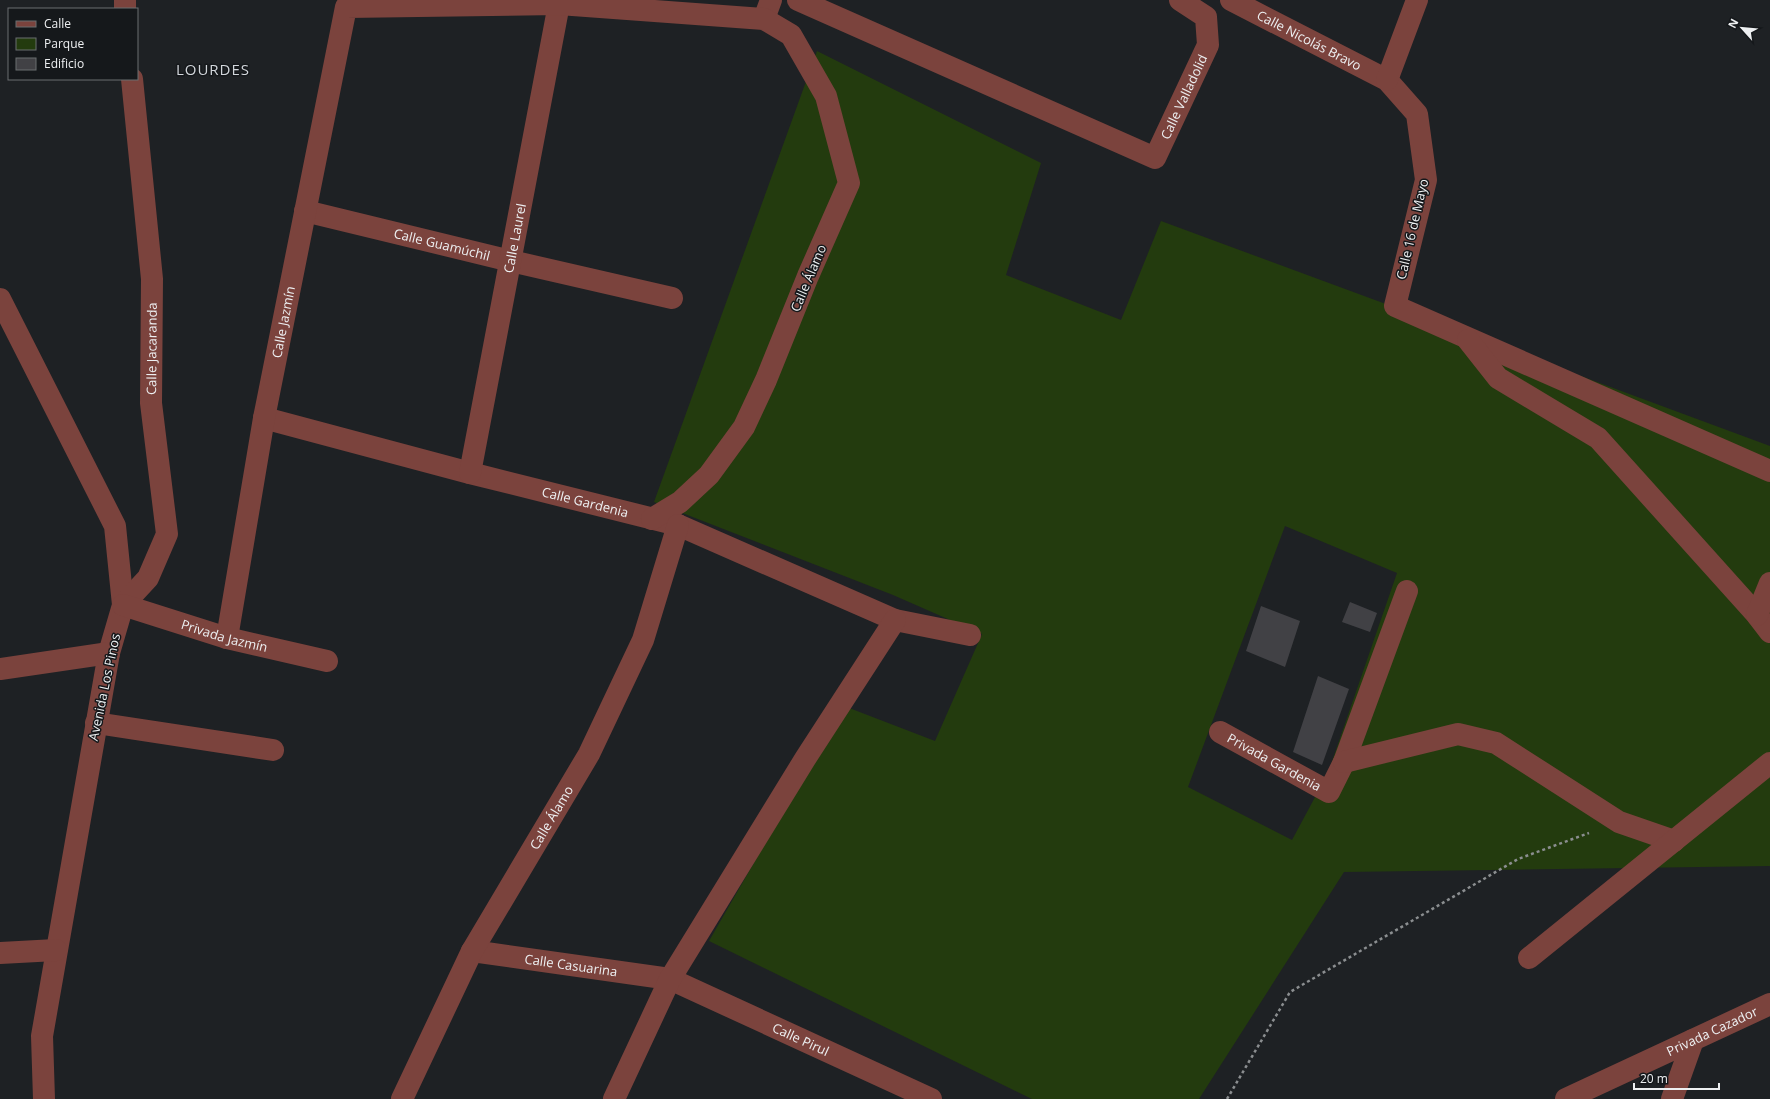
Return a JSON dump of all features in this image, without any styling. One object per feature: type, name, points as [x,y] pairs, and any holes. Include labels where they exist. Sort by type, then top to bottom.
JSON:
[{"type":"street","name":"Calle Valladolid","points":[[798,0],[1155,158],[1208,45],[1206,17],[1180,0]]},
{"type":"street","name":"Calle Nicolás Bravo","points":[[1231,0],[1387,80]]},
{"type":"street","points":[[1387,80],[1417,0]]},
{"type":"street","points":[[559,4],[768,10]]},
{"type":"street","name":"Calle Jazmín","points":[[227,638],[264,418],[346,7],[559,4]]},
{"type":"street","name":"Calle Laurel","points":[[470,473],[559,4]]},
{"type":"street","name":"Calle Álamo","points":[[652,519],[680,502],[709,475],[744,426],[766,380],[808,276],[849,183],[826,96],[791,35],[768,10]]},
{"type":"street","name":"Calle Jacaranda","points":[[123,605],[148,578],[166,534],[152,403],[152,279],[132,80]]},
{"type":"street","name":"Calle 16 de Mayo","points":[[1387,80],[1417,114],[1426,180],[1395,306],[1466,338]]},
{"type":"street","name":"Calle Guamúchil","points":[[305,211],[672,298]]},
{"type":"street","name":"Avenida Los Pinos","points":[[0,299],[116,526],[123,605],[109,654],[96,723],[42,1036],[44,1099]]},
{"type":"street","points":[[1466,338],[1770,471]]},
{"type":"street","points":[[1466,338],[1498,378],[1598,438],[1764,623]]},
{"type":"street","name":"Calle Gardenia","points":[[264,418],[470,473],[678,525],[895,620]]},
{"type":"street","name":"Calle Álamo","points":[[402,1099],[472,951],[589,754],[643,640],[678,525]]},
{"type":"street","points":[[1764,623],[1770,583]]},
{"type":"street","points":[[1344,762],[1407,591]]},
{"type":"street","name":"Privada Jazmín","points":[[123,605],[227,638],[327,661]]},
{"type":"street","points":[[614,1099],[670,979],[805,759],[895,620],[970,635]]},
{"type":"street","points":[[0,669],[109,654]]},
{"type":"street","points":[[96,723],[273,750]]},
{"type":"street","name":"Privada Gardenia","points":[[1220,732],[1329,792],[1344,762]]},
{"type":"street","points":[[1344,762],[1458,734],[1496,743],[1619,822],[1674,841]]},
{"type":"street","points":[[1529,958],[1770,763]]},
{"type":"street","points":[[0,953],[56,950]]},
{"type":"street","name":"Calle Casuarina","points":[[472,951],[670,979]]},
{"type":"street","name":"Calle Pirul","points":[[670,979],[931,1099]]},
{"type":"street","name":"Privada Cazador","points":[[1566,1099],[1770,1004]]},
{"type":"street","points":[[1672,1099],[1693,1040]]},
{"type":"path","points":[[1227,1099],[1290,992],[1518,859],[1619,822]]},
{"type":"green space","points":[[817,51],[1041,163],[1006,275],[1121,320],[1161,221],[1770,446],[1770,866],[1344,872],[1199,1099],[1032,1099],[709,941],[844,706],[935,741],[982,634],[893,595],[654,502]],"holes":[[[1285,526],[1397,573],[1328,773],[1292,840],[1188,787]]]},
{"type":"building","points":[[1350,602],[1377,613],[1370,632],[1342,622]]},
{"type":"building","points":[[1261,606],[1300,621],[1285,667],[1246,651]]},
{"type":"building","points":[[1318,676],[1349,689],[1322,765],[1293,752]]},
{"type":"district","name":"LOURDES","points":[[213,69]]}]
